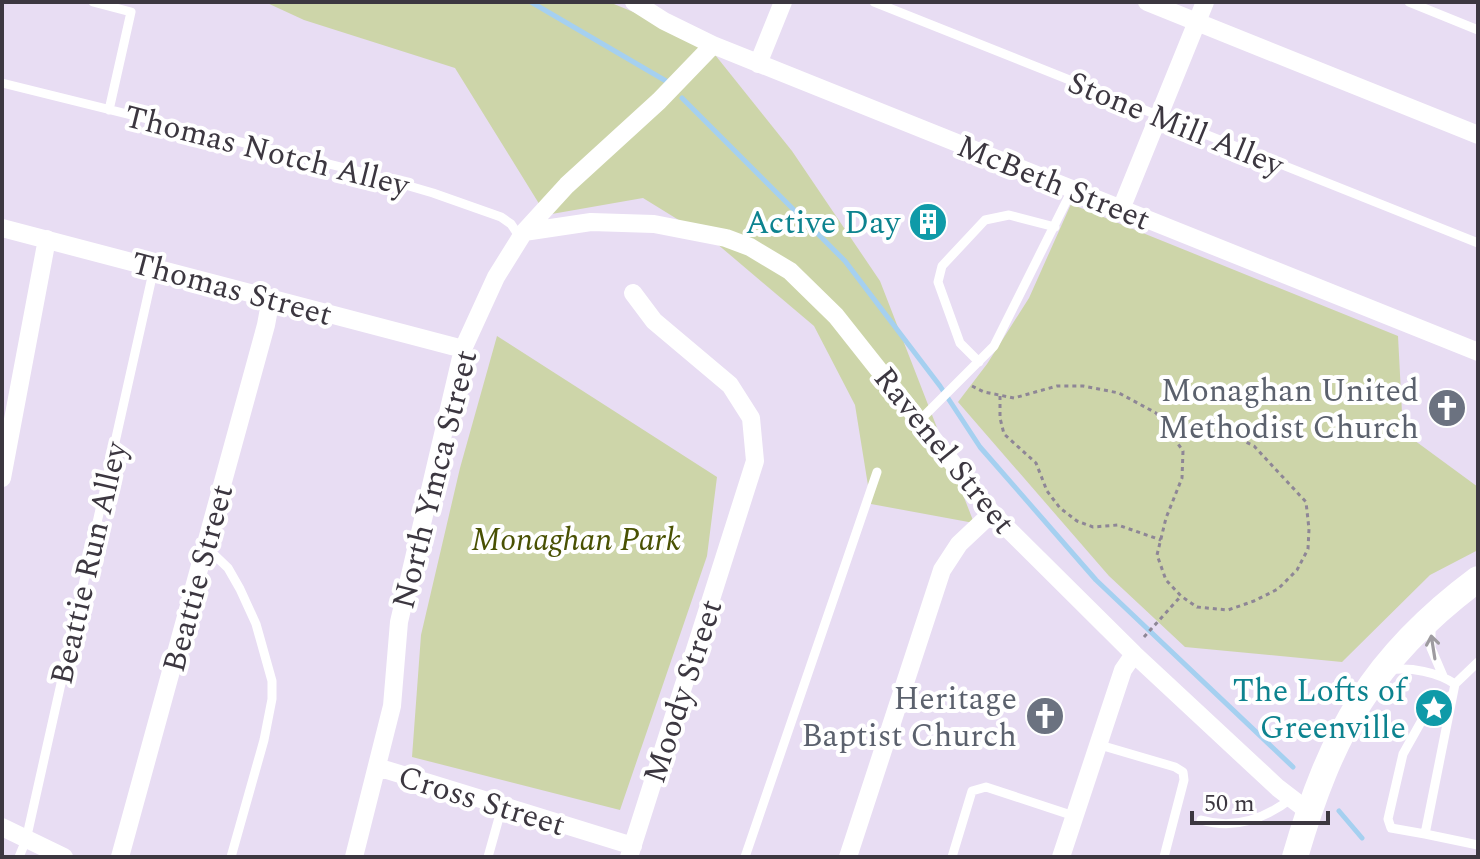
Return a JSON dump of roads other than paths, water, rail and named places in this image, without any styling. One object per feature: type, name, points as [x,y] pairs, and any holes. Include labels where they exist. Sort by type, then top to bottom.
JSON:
[{"type":"street","name":"McBeth Street","points":[[634,2],[664,21],[758,64],[1478,352]]},
{"type":"street","points":[[758,64],[783,2]]},
{"type":"street","points":[[1147,2],[1478,135]]},
{"type":"street","points":[[1121,209],[1205,2]]},
{"type":"street","name":"North Ymca Street","points":[[354,857],[392,706],[399,622],[463,349],[496,277],[522,236],[567,185],[669,91],[713,45]]},
{"type":"street","name":"Ravenel Street","points":[[522,236],[591,222],[622,222],[711,233],[750,247],[790,271],[825,304],[992,513],[1134,654],[1300,805]]},
{"type":"street","name":"Thomas Street","points":[[2,228],[463,349]]},
{"type":"street","points":[[2,478],[47,239]]},
{"type":"street","name":"Moody Street","points":[[631,852],[755,461],[751,418],[730,385],[654,321],[633,293]]},
{"type":"street","name":"Beattie Street","points":[[120,857],[271,298]]},
{"type":"street","points":[[848,857],[942,570],[959,544],[992,513]]},
{"type":"street","points":[[1295,857],[1300,805],[1380,672],[1400,647],[1478,579]]},
{"type":"street","points":[[1061,857],[1123,670],[1134,654]]},
{"type":"street","name":"Cross Street","points":[[377,767],[631,852]]},
{"type":"street","points":[[2,827],[23,848],[64,857]]},
{"type":"lane","points":[[93,2],[131,12],[109,110]]},
{"type":"lane","name":"Stone Mill Alley","points":[[874,2],[1478,243]]},
{"type":"lane","points":[[1409,2],[1478,30]]},
{"type":"lane","name":"Thomas Notch Alley","points":[[2,83],[361,172],[433,193],[501,217],[522,236]]},
{"type":"lane","points":[[919,421],[994,346],[1072,190]]},
{"type":"lane","points":[[979,362],[960,343],[938,282],[942,266],[985,220],[1009,215],[1055,227]]},
{"type":"lane","name":"Beattie Run Alley","points":[[23,848],[154,268]]},
{"type":"lane","points":[[745,857],[877,472]]},
{"type":"lane","points":[[205,546],[228,568],[240,589],[256,624],[272,681],[272,699],[264,740],[231,857]]},
{"type":"lane","points":[[1433,616],[1431,648],[1443,676],[1454,689]]},
{"type":"lane","points":[[1478,662],[1454,689],[1426,713],[1403,754],[1388,819],[1391,828],[1478,845]]},
{"type":"lane","points":[[1380,672],[1410,670],[1443,676]]},
{"type":"lane","points":[[1425,834],[1454,689]]},
{"type":"lane","points":[[1100,745],[1183,772],[1184,780],[1164,857]]},
{"type":"lane","points":[[952,857],[972,791],[986,787],[1074,816]]},
{"type":"lane","points":[[1201,820],[1217,825],[1255,820],[1300,805]]},
{"type":"lane","points":[[488,857],[502,807]]},
{"type":"waterway","points":[[531,2],[666,81]]},
{"type":"waterway","points":[[682,98],[845,261],[940,386],[980,447],[1096,580],[1293,767]]},
{"type":"waterway","points":[[1339,811],[1362,838]]},
{"type":"place","name":"Active Day","points":[[928,222]]},
{"type":"place","name":"Monaghan United Methodist Church","points":[[1447,408]]},
{"type":"place","name":"The Lofts of Greenville","points":[[1434,708]]},
{"type":"place","name":"Heritage Baptist Church","points":[[1045,716]]},
{"type":"park label","name":"Monaghan Park","points":[[576,539]]}]
